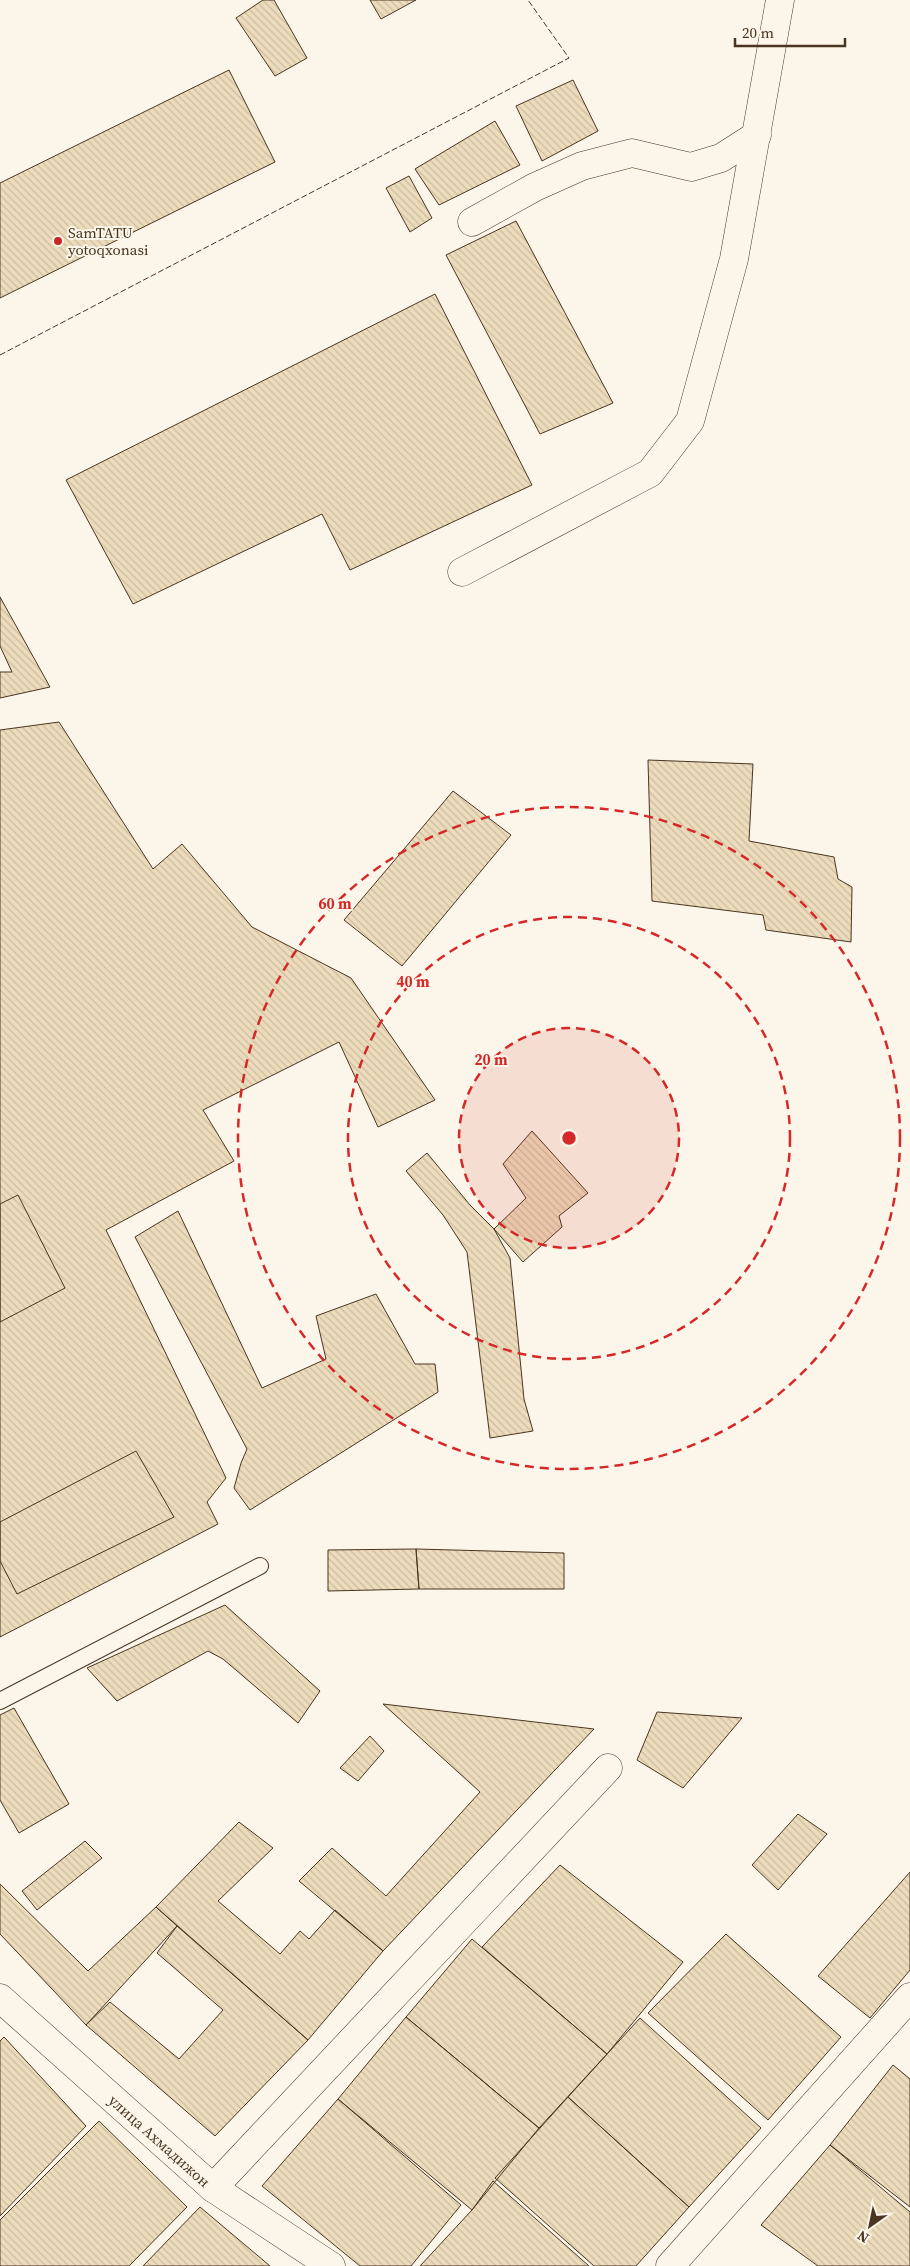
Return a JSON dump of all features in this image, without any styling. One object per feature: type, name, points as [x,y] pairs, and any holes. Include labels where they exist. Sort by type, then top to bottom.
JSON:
[{"type":"street","points":[[462,572],[650,473],[690,421],[734,259],[780,0]]},
{"type":"street","points":[[472,222],[535,187],[582,166],[632,153],[691,167],[721,158],[757,135]]},
{"type":"street","points":[[213,2188],[608,1768]]},
{"type":"street","points":[[670,2266],[910,1997]]},
{"type":"street","name":"улица Ахмадижон","points":[[1,2001],[213,2188],[331,2266]]},
{"type":"lane","points":[[0,1701],[260,1566]]},
{"type":"building","points":[[263,0],[274,0],[307,58],[275,76],[236,18]]},
{"type":"building","points":[[370,0],[416,0],[381,19]]},
{"type":"building","name":"SamTATU yotoqxonasi","points":[[229,70],[275,162],[0,298],[0,183]]},
{"type":"building","points":[[573,80],[598,131],[542,161],[516,106]]},
{"type":"building","points":[[495,121],[520,165],[439,205],[415,169]]},
{"type":"building","points":[[409,176],[432,218],[410,232],[386,188]]},
{"type":"building","points":[[516,221],[613,403],[540,434],[446,255]]},
{"type":"building","points":[[435,294],[532,485],[350,570],[322,514],[133,604],[66,480]]},
{"type":"building","points":[[0,597],[50,687],[0,698],[0,672],[12,672],[0,646]]},
{"type":"building","points":[[59,722],[153,869],[182,844],[252,927],[351,978],[435,1100],[378,1127],[339,1042],[203,1110],[234,1161],[106,1230],[226,1478],[207,1502],[218,1524],[0,1637],[0,730]]},
{"type":"building","points":[[648,760],[753,764],[749,841],[834,857],[838,879],[852,887],[851,942],[766,930],[763,915],[652,901]]},
{"type":"building","points":[[453,791],[511,835],[402,966],[344,920]]},
{"type":"building","points":[[532,1131],[588,1193],[559,1216],[562,1227],[523,1262],[494,1229],[526,1198],[503,1164]]},
{"type":"building","points":[[427,1153],[470,1205],[494,1229],[510,1258],[524,1399],[533,1431],[490,1438],[467,1252],[443,1215],[406,1171]]},
{"type":"building","points":[[18,1195],[65,1288],[0,1322],[0,1204]]},
{"type":"building","points":[[178,1211],[262,1388],[326,1359],[316,1316],[376,1294],[415,1364],[435,1364],[438,1392],[250,1510],[234,1488],[247,1449],[135,1237]]},
{"type":"building","points":[[136,1451],[174,1517],[17,1594],[0,1561],[0,1522]]},
{"type":"building","points":[[416,1549],[419,1589],[328,1591],[328,1550]]},
{"type":"building","points":[[416,1549],[564,1553],[564,1589],[419,1589]]},
{"type":"building","points":[[225,1605],[320,1691],[298,1723],[223,1659],[208,1651],[117,1701],[87,1668]]},
{"type":"building","points":[[383,1704],[594,1729],[383,1951],[299,1881],[332,1848],[386,1896],[480,1792]]},
{"type":"building","points":[[14,1708],[69,1804],[19,1833],[0,1800],[0,1715]]},
{"type":"building","points":[[657,1712],[742,1718],[683,1788],[637,1760]]},
{"type":"building","points":[[370,1736],[384,1751],[358,1781],[340,1768]]},
{"type":"building","points":[[798,1814],[827,1834],[778,1890],[752,1865]]},
{"type":"building","points":[[239,1822],[273,1848],[218,1901],[280,1954],[300,1931],[309,1939],[335,1910],[383,1951],[308,2040],[156,1907]]},
{"type":"building","points":[[85,1841],[102,1858],[37,1910],[22,1891]]},
{"type":"building","points":[[560,1865],[683,1962],[607,2054],[482,1947]]},
{"type":"building","points":[[910,1872],[910,1970],[870,2018],[818,1976]]},
{"type":"building","points":[[0,1884],[88,1971],[156,1907],[177,1926],[86,2025],[0,1934]]},
{"type":"building","points":[[177,1926],[308,2040],[215,2136],[86,2025],[110,2002],[179,2059],[223,2010],[157,1953]]},
{"type":"building","points":[[726,1934],[841,2037],[768,2120],[648,2013]]},
{"type":"building","points":[[472,1939],[607,2054],[539,2128],[406,2017]]},
{"type":"building","points":[[406,2017],[539,2128],[472,2210],[338,2099]]},
{"type":"building","points":[[640,2018],[761,2128],[689,2207],[568,2097]]},
{"type":"building","points":[[4,2037],[86,2126],[0,2216],[0,2041]]},
{"type":"building","points":[[893,2065],[910,2079],[910,2207],[830,2145]]},
{"type":"building","points":[[568,2097],[689,2207],[636,2266],[594,2266],[495,2178]]},
{"type":"building","points":[[338,2099],[461,2205],[411,2266],[360,2266],[262,2186]]},
{"type":"building","points":[[99,2121],[187,2207],[129,2266],[0,2266],[0,2220]]},
{"type":"building","points":[[830,2145],[910,2212],[910,2266],[818,2266],[761,2225]]},
{"type":"building","points":[[493,2181],[589,2266],[420,2266],[472,2210]]},
{"type":"building","points":[[200,2207],[270,2266],[143,2266]]},
{"type":"fence","points":[[0,355],[569,58],[528,0]]},
{"type":"place","name":"SamTATU yotoqxonasi","points":[[58,241]]}]
